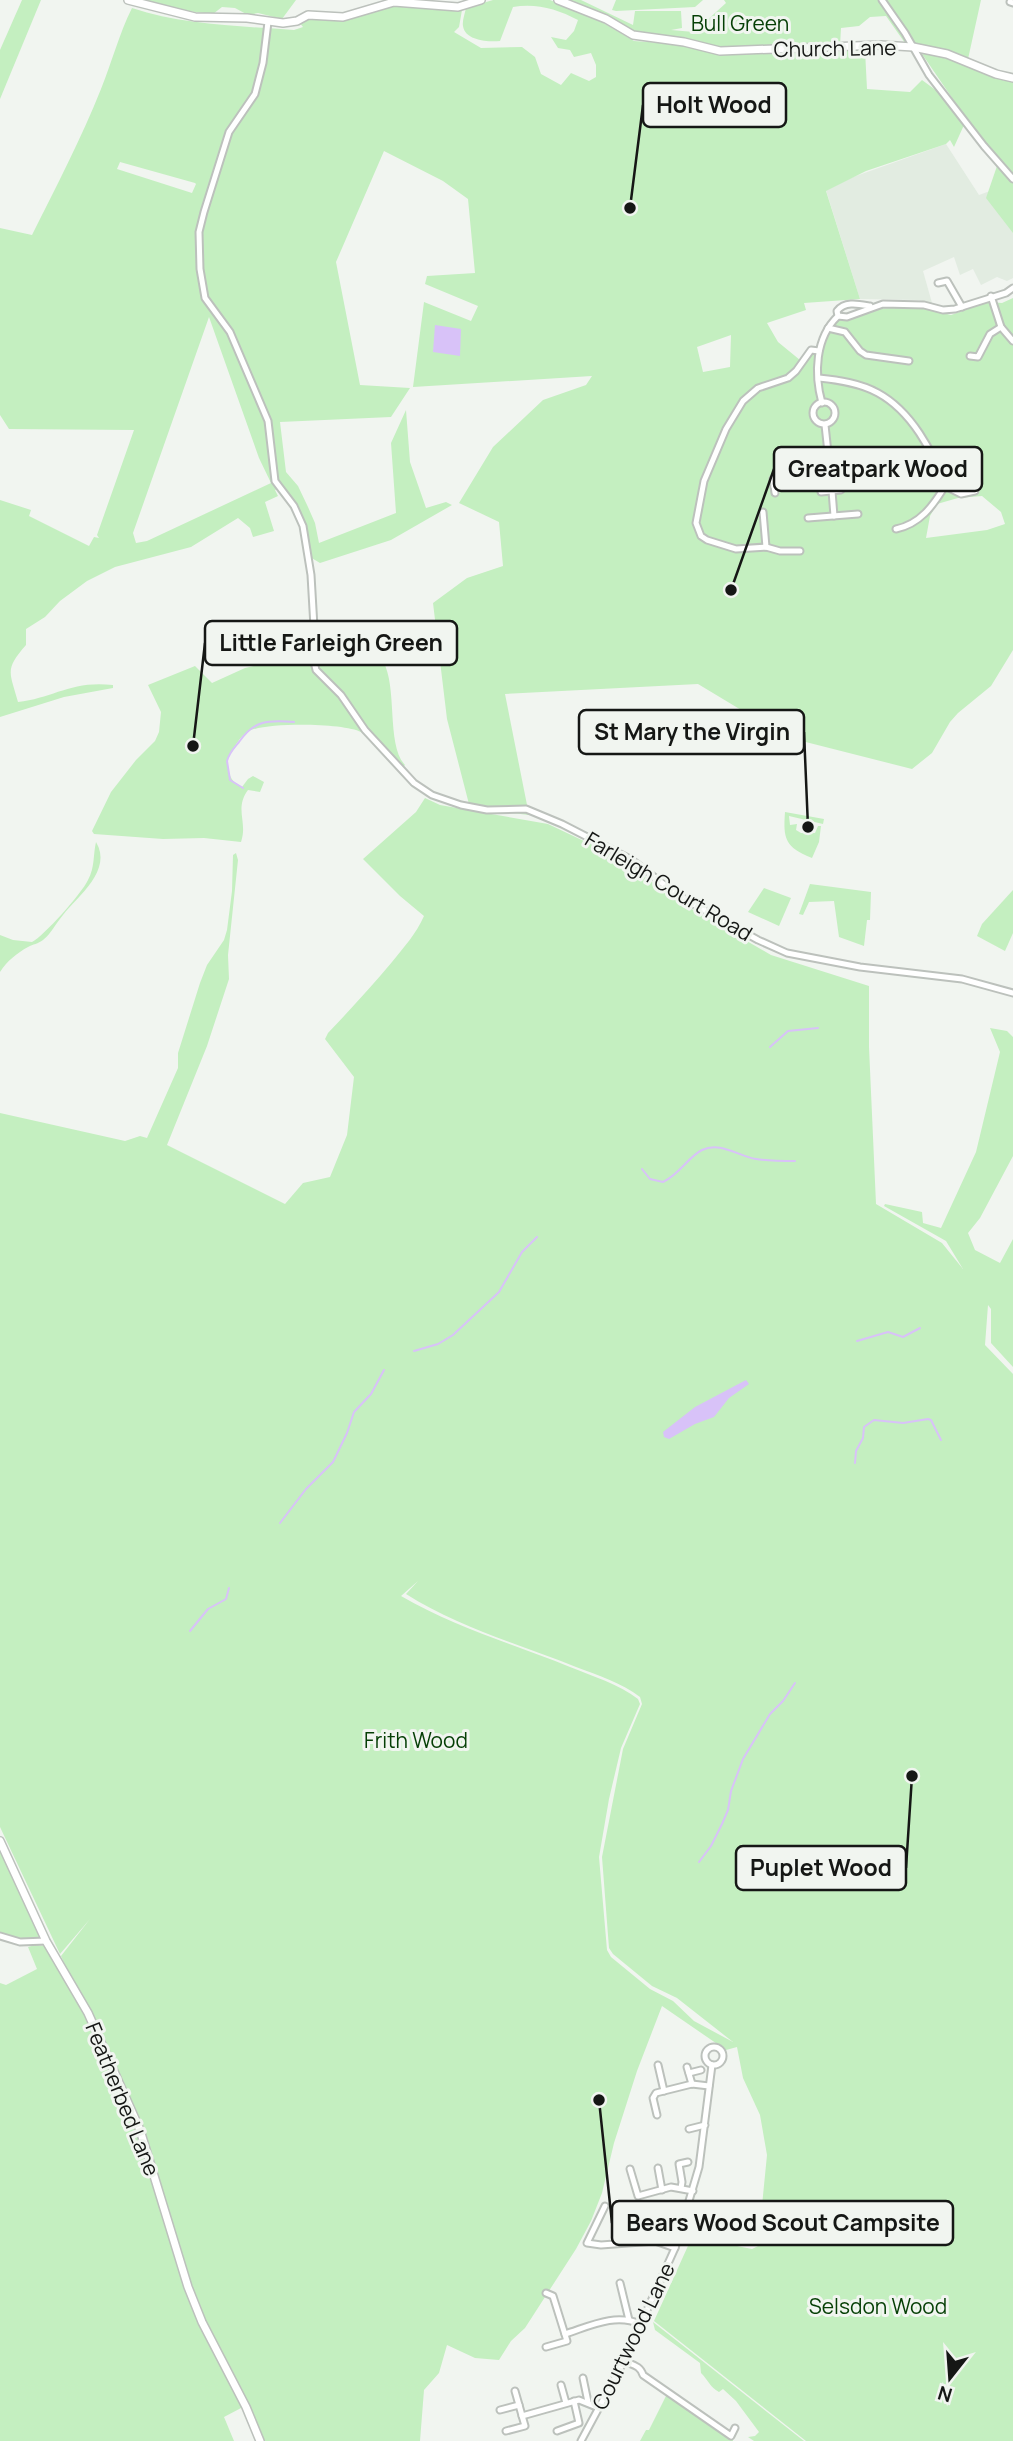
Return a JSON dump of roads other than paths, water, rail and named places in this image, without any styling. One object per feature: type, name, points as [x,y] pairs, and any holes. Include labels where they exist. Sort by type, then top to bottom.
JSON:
[{"type":"street","points":[[128,0],[195,17],[247,18],[283,23],[297,21],[308,15],[343,17],[394,2],[458,7],[481,0]]},
{"type":"street","name":"Church Lane","points":[[558,0],[606,19],[633,36],[684,42],[720,51],[913,47],[947,54],[1013,78]]},
{"type":"street","points":[[882,0],[929,75],[1013,179]]},
{"type":"street","name":"Farleigh Court Road","points":[[268,22],[257,87],[248,106],[229,132],[219,156],[199,232],[199,248],[205,298],[230,332],[268,421],[275,481],[294,506],[303,526],[311,576],[314,627],[311,649],[316,670],[341,695],[365,730],[422,789],[445,801],[487,810],[526,809],[562,824],[632,860],[679,896],[758,940],[788,953],[838,964],[962,979],[1013,993]]},
{"type":"street","points":[[938,284],[950,280],[962,307]]},
{"type":"street","points":[[838,316],[847,317],[883,304],[924,305],[943,310],[962,307],[1006,293],[1013,288]]},
{"type":"street","points":[[991,296],[1001,327],[1013,341]]},
{"type":"street","points":[[838,316],[836,311],[839,307],[852,303],[873,306]]},
{"type":"street","points":[[822,403],[819,351],[828,328],[838,316]]},
{"type":"street","points":[[980,364],[978,357],[990,334],[1001,327]]},
{"type":"street","points":[[828,328],[845,332],[866,355],[909,361]]},
{"type":"street","points":[[800,551],[779,551],[766,547],[736,549],[701,536],[696,523],[704,481],[726,429],[743,401],[758,388],[788,378],[811,350],[819,351]]},
{"type":"street","points":[[970,356],[978,357]]},
{"type":"street","points":[[819,378],[837,380],[875,391],[895,405],[916,429],[932,455],[945,486],[961,494],[975,491]]},
{"type":"street","points":[[822,403],[831,405],[835,411],[834,418],[825,425],[818,423],[813,414],[817,405],[822,403]]},
{"type":"street","points":[[825,425],[830,471]]},
{"type":"street","points":[[887,467],[892,487]]},
{"type":"street","points":[[839,470],[841,490],[821,492],[819,472],[830,471],[839,470]]},
{"type":"street","points":[[841,480],[888,475]]},
{"type":"street","points":[[773,479],[774,490],[820,481]]},
{"type":"street","points":[[897,529],[923,516],[945,486]]},
{"type":"street","points":[[832,491],[834,516]]},
{"type":"street","points":[[763,512],[766,547]]},
{"type":"street","points":[[808,518],[858,514]]},
{"type":"street","name":"Featherbed Lane","points":[[0,1842],[46,1941],[88,2013],[140,2130],[188,2287],[202,2322],[246,2407],[260,2441]]},
{"type":"street","points":[[0,1936],[20,1942],[46,1941]]},
{"type":"street","points":[[657,2065],[664,2091]]},
{"type":"street","name":"Courtwood Lane","points":[[581,2441],[624,2361],[675,2248],[702,2151],[712,2065]]},
{"type":"street","points":[[692,2084],[688,2070],[701,2070]]},
{"type":"street","points":[[657,2115],[653,2098],[656,2094],[692,2084],[709,2086]]},
{"type":"street","points":[[689,2129],[705,2125]]},
{"type":"street","points":[[681,2188],[679,2164],[688,2162]]},
{"type":"street","points":[[653,2201],[660,2191],[658,2168]]},
{"type":"street","points":[[630,2169],[637,2198],[681,2188],[693,2191]]},
{"type":"street","points":[[605,2206],[587,2243],[593,2245],[655,2241],[675,2248]]},
{"type":"street","points":[[625,2252],[630,2243]]},
{"type":"street","points":[[620,2283],[629,2319]]},
{"type":"street","points":[[546,2293],[553,2296],[567,2342],[546,2347]]},
{"type":"street","points":[[565,2334],[607,2320],[629,2319],[640,2324]]},
{"type":"street","points":[[624,2361],[642,2369],[643,2375],[731,2436],[735,2428]]},
{"type":"street","points":[[583,2378],[588,2402]]},
{"type":"street","points":[[561,2385],[566,2403]]},
{"type":"street","points":[[506,2431],[524,2426],[515,2392]]},
{"type":"street","points":[[522,2416],[575,2401],[588,2402],[599,2408]]},
{"type":"street","points":[[557,2431],[579,2423],[575,2401]]},
{"type":"street","points":[[500,2410],[519,2405]]},
{"type":"waterway","points":[[243,788],[230,780],[227,761],[234,749],[256,725],[277,721],[294,722]]},
{"type":"waterway","points":[[770,1047],[788,1031],[818,1028]]},
{"type":"waterway","points":[[642,1169],[650,1179],[663,1182],[697,1153],[716,1147],[756,1159],[795,1161]]},
{"type":"waterway","points":[[414,1351],[438,1344],[453,1335],[499,1292],[522,1252],[537,1237]]},
{"type":"waterway","points":[[857,1341],[888,1332],[903,1337],[920,1328]]},
{"type":"waterway","points":[[280,1523],[306,1489],[333,1462],[354,1412],[371,1394],[384,1370]]},
{"type":"waterway","points":[[855,1463],[864,1427],[874,1420],[903,1423],[928,1419],[941,1440]]},
{"type":"waterway","points":[[190,1631],[208,1609],[226,1599],[229,1588]]},
{"type":"waterway","points":[[699,1862],[711,1846],[728,1810],[731,1791],[743,1759],[770,1714],[795,1683]]},
{"type":"place","name":"Holt Wood","points":[[630,208]]},
{"type":"place","name":"Greatpark Wood","points":[[731,590]]},
{"type":"place","name":"Little Farleigh Green","points":[[193,746]]},
{"type":"place","name":"St Mary the Virgin","points":[[808,827]]},
{"type":"place","name":"Puplet Wood","points":[[912,1776]]},
{"type":"place","name":"Bears Wood Scout Campsite","points":[[599,2100]]},
{"type":"park label","name":"Bull Green","points":[[740,23]]},
{"type":"park label","name":"Frith Wood","points":[[416,1740]]},
{"type":"park label","name":"Selsdon Wood","points":[[878,2306]]}]
